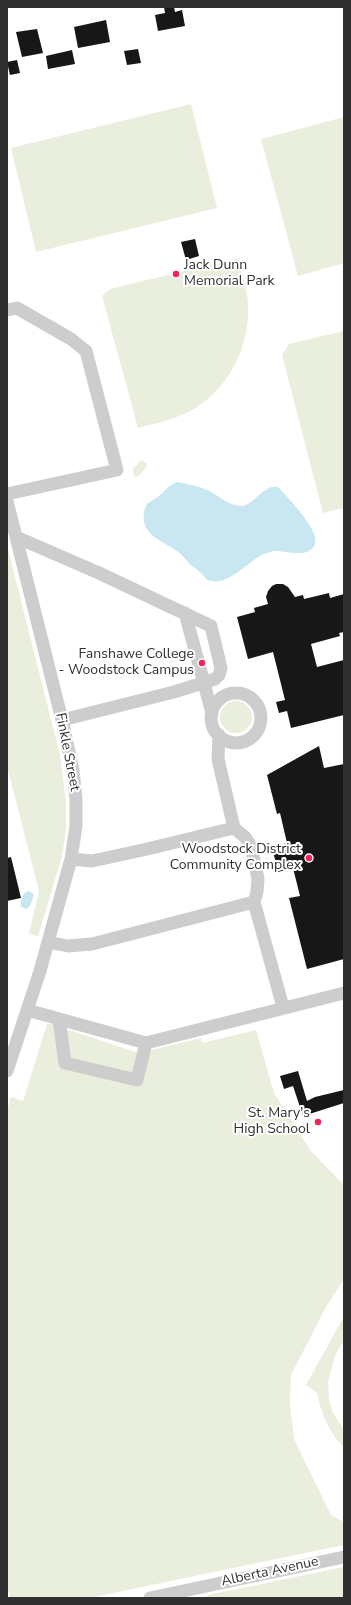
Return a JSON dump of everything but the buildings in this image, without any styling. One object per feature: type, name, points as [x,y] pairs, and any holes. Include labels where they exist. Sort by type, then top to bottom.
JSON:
[{"type":"street","points":[[7,310],[17,308],[71,339],[86,351],[117,470],[7,494]]},
{"type":"street","name":"Finkle Street","points":[[7,501],[62,720],[76,784],[76,826],[71,859],[48,942],[7,1071]]},
{"type":"street","points":[[16,537],[211,626],[221,668],[217,677],[204,684],[62,720]]},
{"type":"street","points":[[185,613],[212,713],[213,726],[219,735],[226,740],[234,742],[242,742],[249,739],[256,733],[260,726],[260,710],[251,697],[243,694],[235,693],[220,699],[212,713]]},
{"type":"street","points":[[219,735],[218,759],[234,828],[245,837],[251,846],[258,879],[257,892],[254,902],[283,1007]]},
{"type":"street","points":[[71,859],[92,861],[234,828]]},
{"type":"street","points":[[48,942],[68,946],[92,944],[254,902]]},
{"type":"street","points":[[27,1010],[146,1043],[283,1007],[344,993]]},
{"type":"street","points":[[59,1019],[65,1063],[137,1080],[146,1043]]},
{"type":"street","name":"Alberta Avenue","points":[[150,1598],[344,1557]]},
{"type":"green space","points":[[191,104],[217,208],[36,252],[11,148]]},
{"type":"green space","points":[[344,117],[344,263],[298,276],[261,139]]},
{"type":"green space","points":[[238,258],[248,303],[248,321],[245,338],[232,371],[209,398],[195,408],[169,420],[138,428],[102,296],[110,289]]},
{"type":"green space","points":[[344,331],[344,508],[323,513],[282,355],[289,344]]},
{"type":"green space","points":[[141,460],[148,464],[139,476],[134,477],[133,469]]},
{"type":"green space","points":[[7,545],[60,755],[66,801],[66,829],[62,856],[38,937],[29,933],[39,891],[7,766]]},
{"type":"green space","points":[[236,701],[242,702],[249,708],[252,717],[251,723],[245,730],[236,733],[230,732],[223,726],[220,717],[221,711],[227,704]]},
{"type":"green space","points":[[47,1024],[51,1024],[139,1053],[201,1038],[202,1043],[256,1030],[274,1093],[311,1151],[344,1185],[344,1279],[326,1307],[291,1375],[290,1404],[294,1439],[331,1515],[344,1522],[344,1545],[89,1598],[10,1598],[7,1587],[7,1111],[11,1097],[23,1101]]},
{"type":"green space","points":[[344,1316],[344,1340],[335,1356],[328,1382],[332,1411],[344,1430],[344,1448],[326,1422],[317,1393],[306,1385]]},
{"type":"green space","points":[[344,1567],[344,1598],[207,1598],[208,1595]]},
{"type":"water","points":[[177,482],[204,489],[237,506],[246,505],[263,491],[273,487],[278,487],[308,522],[313,531],[315,544],[312,549],[303,553],[276,551],[264,554],[230,577],[223,580],[208,580],[182,555],[151,534],[146,528],[144,511],[148,504],[160,496],[170,485]]},
{"type":"water","points":[[28,891],[34,895],[30,906],[26,909],[21,907],[21,903],[23,896]]},
{"type":"place","name":"Jack Dunn Memorial Park","points":[[176,274]]},
{"type":"place","name":"Fanshawe College - Woodstock Campus","points":[[202,663]]},
{"type":"place","name":"Woodstock District Community Complex","points":[[309,858]]},
{"type":"place","name":"St. Mary's High School","points":[[318,1122]]}]
